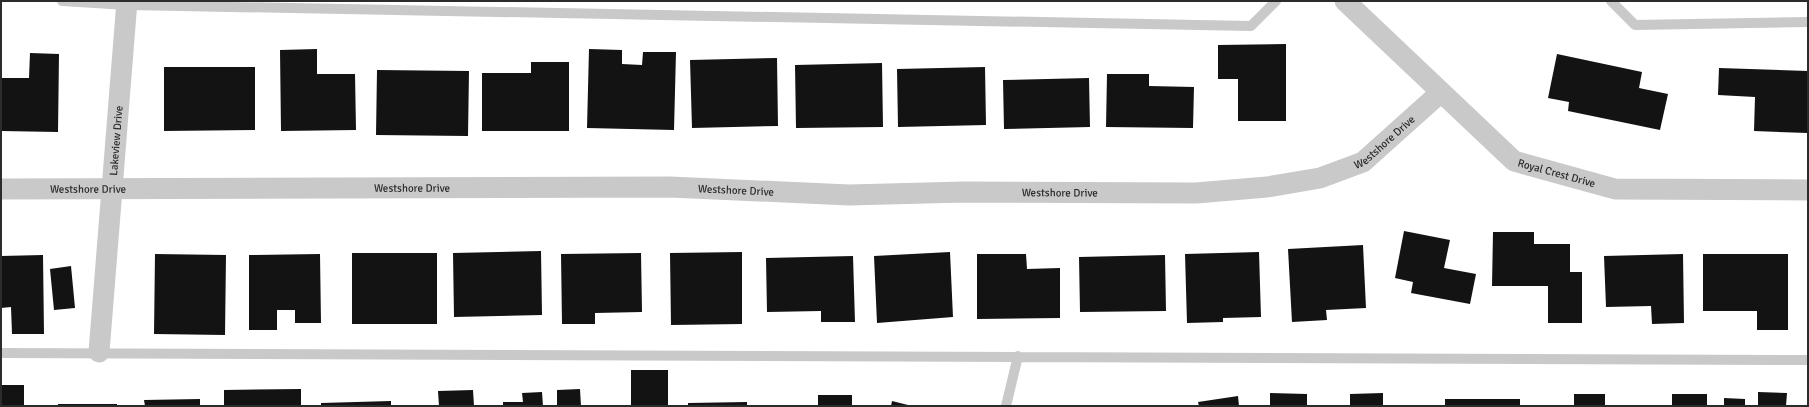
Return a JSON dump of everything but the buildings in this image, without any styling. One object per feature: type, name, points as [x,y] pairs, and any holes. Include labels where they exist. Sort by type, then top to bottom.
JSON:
[{"type":"street","name":"Royal Crest Drive","points":[[1345,1],[1440,93],[1514,161],[1615,189],[1808,190]]},
{"type":"street","name":"Lakeview Drive","points":[[99,352],[127,3]]},
{"type":"street","name":"Westshore Drive","points":[[1,189],[112,190],[670,187],[849,195],[964,192],[1196,193],[1267,187],[1320,178],[1363,162],[1440,93]]},
{"type":"lane","points":[[62,1],[1251,26],[1276,1]]},
{"type":"lane","points":[[1612,1],[1635,25],[1808,22]]},
{"type":"lane","points":[[1,353],[99,352],[1808,360]]},
{"type":"lane","points":[[1006,406],[1018,356]]}]
